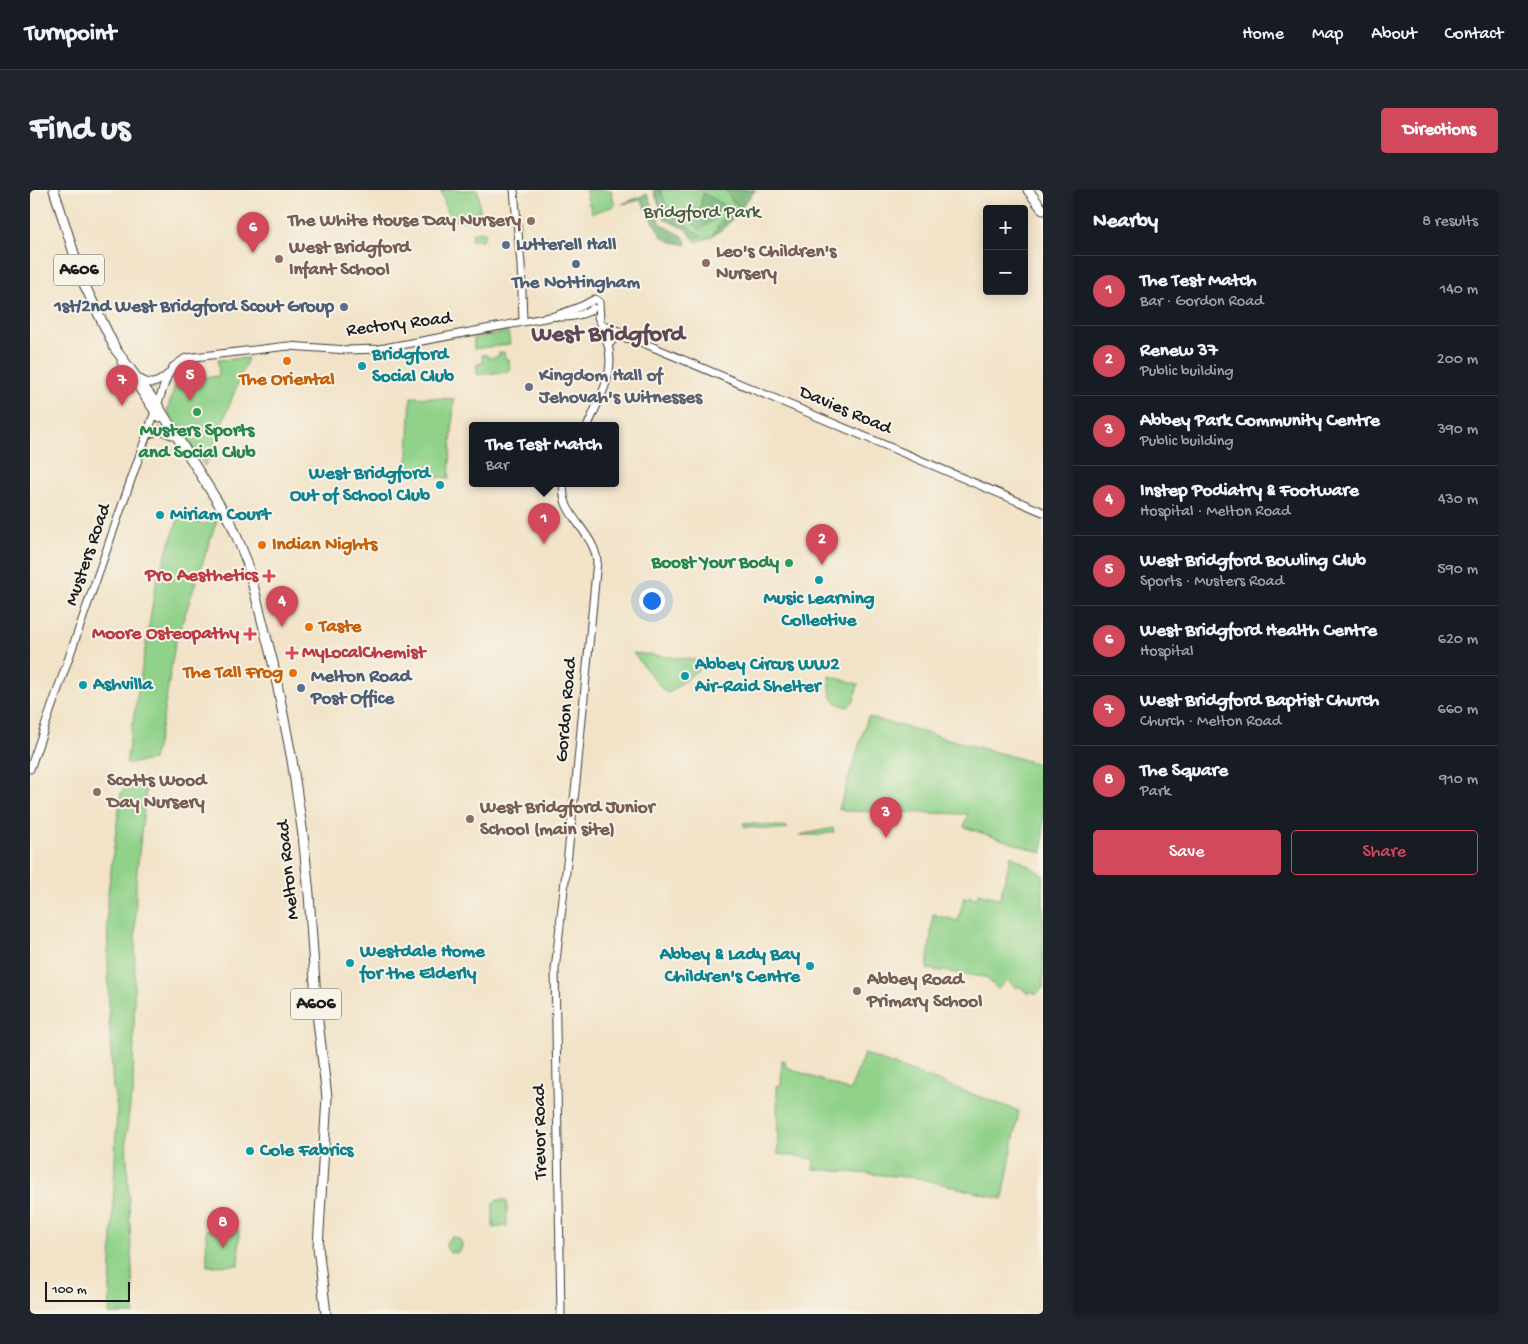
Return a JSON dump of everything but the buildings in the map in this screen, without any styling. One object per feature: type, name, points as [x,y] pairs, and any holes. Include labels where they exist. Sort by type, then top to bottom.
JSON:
[{"type":"main road","name":"Melton Road","points":[[54,190],[83,282],[113,346],[127,372],[157,410],[225,511],[247,562],[273,663],[292,760],[308,881],[316,1007],[327,1097],[318,1247],[326,1314]]},
{"type":"main road","points":[[1028,190],[1043,210]]},
{"type":"main road","name":"Melton Road","points":[[113,346],[139,377],[172,435],[181,446]]},
{"type":"street","points":[[514,190],[521,264],[523,321]]},
{"type":"street","name":"Rectory Road","points":[[186,358],[282,346],[348,350],[379,349],[555,316],[582,306],[594,306],[601,323]]},
{"type":"street","points":[[589,422],[611,369],[608,345],[601,323]]},
{"type":"street","name":"Davies Road","points":[[601,323],[634,339],[1043,512]]},
{"type":"street","points":[[608,345],[616,337],[634,339]]},
{"type":"street","name":"Musters Road","points":[[30,770],[171,371],[186,358]]},
{"type":"street","points":[[139,377],[147,384],[154,384],[171,371]]},
{"type":"street","points":[[149,434],[160,430],[172,435]]},
{"type":"street","name":"Gordon Road","points":[[557,950],[576,782],[597,561],[592,541],[566,505],[563,495],[564,487]]},
{"type":"street","name":"Trevor Road","points":[[557,950],[555,970],[561,1314]]},
{"type":"green space","points":[[441,190],[478,190],[481,221],[449,220]]},
{"type":"green space","name":"Bridgford Park","points":[[585,190],[611,190],[615,206],[592,213]]},
{"type":"green space","name":"Bridgford Park","points":[[653,190],[756,190],[711,237],[696,242],[685,229],[665,220]]},
{"type":"green space","points":[[654,190],[660,190],[670,214],[702,236],[695,238],[687,229],[666,218]]},
{"type":"green space","points":[[726,190],[755,190],[741,208],[732,201]]},
{"type":"green space","points":[[703,193],[723,204],[715,218],[700,230],[686,218],[700,209]]},
{"type":"green space","points":[[647,194],[661,224],[683,236],[687,245],[672,242],[662,237],[641,200],[622,204]]},
{"type":"green space","points":[[730,209],[738,212],[724,228],[712,236]]},
{"type":"green space","points":[[479,231],[486,233],[482,240],[471,240],[473,233]]},
{"type":"green space","points":[[508,332],[510,344],[474,349],[474,338]]},
{"type":"green space","points":[[504,352],[505,359],[509,359],[510,371],[477,375],[477,364],[483,363],[482,355],[487,355],[488,358],[499,356],[499,353]]},
{"type":"green space","name":"Musters Sports and Social Club","points":[[248,358],[205,466],[167,411],[178,376],[187,379],[219,376],[218,360]]},
{"type":"green space","points":[[411,397],[454,399],[449,478],[407,474]]},
{"type":"green space","points":[[212,512],[218,517],[175,644],[162,724],[153,760],[126,764],[156,583],[180,514],[205,525]]},
{"type":"green space","points":[[633,653],[708,662],[669,693],[664,691]]},
{"type":"green space","points":[[829,676],[858,684],[854,701],[848,707],[837,703],[832,697]]},
{"type":"green space","points":[[868,717],[1043,765],[1043,853],[964,827],[968,814],[843,811],[843,809],[839,809]]},
{"type":"green space","points":[[131,778],[147,780],[136,881],[133,1096],[131,1097],[126,1137],[134,1314],[109,1314],[117,1107],[113,1088],[109,1019],[107,900],[121,793]]},
{"type":"green space","points":[[743,823],[788,828],[781,830],[745,827]]},
{"type":"green space","points":[[833,828],[834,832],[819,835],[799,835]]},
{"type":"green space","points":[[1011,855],[1043,875],[1043,988],[1036,995],[1032,991],[1028,994],[1019,986],[1016,988],[1007,980],[998,989],[985,977],[927,969],[933,914],[958,921],[964,897],[966,899],[970,896],[978,897],[978,893],[1000,899]]},
{"type":"green space","points":[[864,1054],[1019,1111],[1003,1199],[918,1178],[813,1169],[814,1159],[778,1154],[777,1085],[781,1086],[782,1060],[785,1061],[786,1067],[850,1091]]},
{"type":"green space","points":[[497,1200],[507,1200],[507,1226],[493,1228],[493,1203]]},
{"type":"green space","points":[[206,1230],[239,1230],[239,1265],[207,1266]]},
{"type":"green space","points":[[454,1237],[462,1245],[454,1253],[446,1245]]},
{"type":"place","name":"The White House Day Nursery","points":[[531,221]]},
{"type":"place","name":"Lutterell Hall","points":[[506,245]]},
{"type":"place","name":"West Bridgford Health Centre","points":[[253,253]]},
{"type":"place","name":"West Bridgford Infant School","points":[[279,259]]},
{"type":"place","name":"Leo's Children's Nursery","points":[[706,263]]},
{"type":"place","name":"The Nottingham","points":[[576,264]]},
{"type":"place","name":"1st/2nd West Bridgford Scout Group","points":[[344,307]]},
{"type":"place","name":"The Oriental","points":[[287,361]]},
{"type":"place","name":"Bridgford Social Club","points":[[362,366]]},
{"type":"place","name":"Kingdom Hall of Jehovah's Witnesses","points":[[529,387]]},
{"type":"place","name":"West Bridgford Bowling Club","points":[[190,401]]},
{"type":"place","name":"West Bridgford Baptist Church","points":[[122,406]]},
{"type":"place","name":"Musters Sports and Social Club","points":[[197,412]]},
{"type":"place","name":"West Bridgford Out of School Club","points":[[440,485]]},
{"type":"place","name":"Miriam Court","points":[[160,515]]},
{"type":"place","name":"The Test Match","points":[[544,544]]},
{"type":"place","name":"Indian Nights","points":[[262,545]]},
{"type":"place","name":"Boost Your Body","points":[[789,563]]},
{"type":"place","name":"Renew 37","points":[[822,565]]},
{"type":"place","name":"Pro Aesthetics","points":[[269,576]]},
{"type":"place","name":"Music Learning Collective","points":[[819,580]]},
{"type":"place","name":"Instep Podiatry & Footware","points":[[282,627]]},
{"type":"place","name":"Taste","points":[[309,627]]},
{"type":"place","name":"Moore Osteopathy","points":[[250,634]]},
{"type":"place","name":"MyLocalChemist","points":[[292,653]]},
{"type":"place","name":"The Tall Frog","points":[[293,673]]},
{"type":"place","name":"Abbey Circus WW2 Air-Raid Shelter","points":[[685,676]]},
{"type":"place","name":"Ashvilla","points":[[83,685]]},
{"type":"place","name":"Melton Road Post Office","points":[[301,688]]},
{"type":"place","name":"Scotts Wood Day Nursery","points":[[97,792]]},
{"type":"place","name":"West Bridgford Junior School (main site)","points":[[470,819]]},
{"type":"place","name":"Abbey Park Community Centre","points":[[886,838]]},
{"type":"place","name":"Westdale Home for the Elderly","points":[[350,963]]},
{"type":"place","name":"Abbey & Lady Bay Children's Centre","points":[[810,966]]},
{"type":"place","name":"Abbey Road Primary School","points":[[857,991]]},
{"type":"place","name":"Cole Fabrics","points":[[250,1151]]},
{"type":"place","name":"The Square","points":[[223,1248]]},
{"type":"district","name":"West Bridgford","points":[[608,335]]}]
